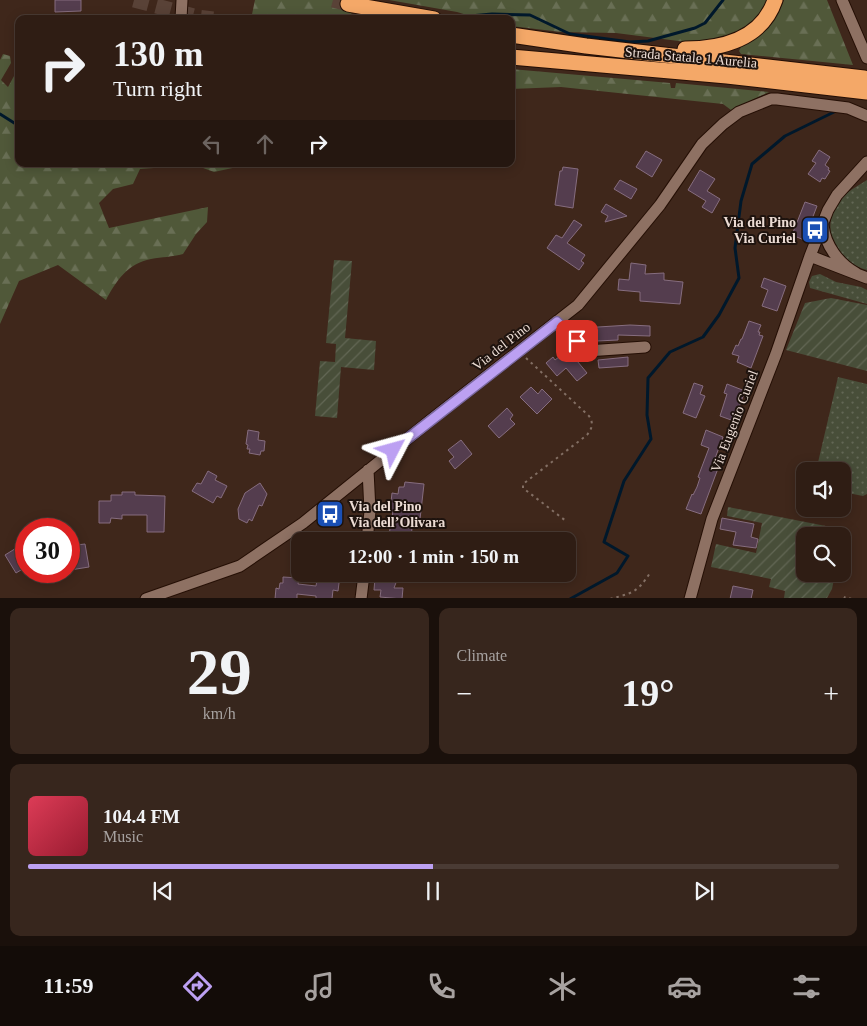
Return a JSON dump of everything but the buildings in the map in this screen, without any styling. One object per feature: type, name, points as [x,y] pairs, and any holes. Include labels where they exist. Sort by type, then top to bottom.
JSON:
[{"type":"highway","points":[[637,52],[704,49],[726,45],[746,36],[763,23],[775,0]]},
{"type":"highway","points":[[348,4],[411,15]]},
{"type":"highway","name":"Strada Statale 1 Aurelia","points":[[515,36],[865,85]]},
{"type":"highway","name":"Strada Statale 1 Aurelia","points":[[515,57],[727,76],[865,85]]},
{"type":"street","points":[[181,15],[182,0]]},
{"type":"street","points":[[842,0],[867,58]]},
{"type":"street","name":"Via del Pino","points":[[146,598],[240,566],[303,523],[578,305],[612,266],[660,204],[702,144],[739,112],[777,99],[848,108],[867,116]]},
{"type":"street","points":[[862,275],[810,256],[828,210],[837,195],[867,162]]},
{"type":"street","points":[[854,177],[867,171]]},
{"type":"street","points":[[823,224],[825,238],[835,254],[845,266],[862,275]]},
{"type":"street","name":"Via Eugenio Curiel","points":[[690,598],[712,518],[776,354],[810,256]]},
{"type":"street","points":[[557,322],[587,350],[645,347]]},
{"type":"street","points":[[368,470],[370,511],[368,532]]},
{"type":"street","points":[[361,598],[363,582]]},
{"type":"path","points":[[519,351],[590,416],[592,422],[593,426],[587,435],[522,484],[523,488],[566,521]]},
{"type":"path","points":[[610,598],[635,592],[650,573]]},
{"type":"path","points":[[844,598],[852,598]]},
{"type":"green space","points":[[255,0],[349,0],[346,9],[352,14],[357,15],[252,15]]},
{"type":"green space","points":[[389,0],[768,0],[754,23],[728,37],[694,43],[616,33],[561,32],[515,26],[515,15],[467,15]]},
{"type":"green space","points":[[784,0],[827,0],[853,65],[741,54],[739,51],[741,47],[762,32],[772,22]]},
{"type":"green space","points":[[3,54],[10,56],[11,63],[1,80],[8,87],[14,76],[15,64],[15,167],[168,167],[140,169],[133,184],[113,189],[99,203],[109,228],[208,207],[207,222],[196,234],[183,254],[151,259],[136,264],[114,286],[106,300],[58,265],[19,281],[0,324],[0,60]]},
{"type":"green space","points":[[515,69],[670,83],[671,88],[675,88],[676,83],[769,92],[731,110],[723,104],[561,87],[515,89]]},
{"type":"green space","points":[[200,167],[237,167],[214,172]]},
{"type":"green space","points":[[867,180],[867,270],[854,265],[844,258],[832,238],[830,227],[832,215],[838,204],[847,193]]},
{"type":"green space","points":[[334,260],[352,261],[345,338],[376,341],[374,370],[341,367],[337,418],[315,416],[320,361],[335,362],[336,344],[326,343]]},
{"type":"green space","points":[[820,274],[836,282],[867,290],[867,304],[810,288],[809,282],[812,276]]},
{"type":"green space","points":[[831,298],[867,305],[867,371],[786,350],[805,303]]},
{"type":"green space","points":[[838,377],[867,384],[867,494],[863,496],[851,494],[851,462],[818,462]]},
{"type":"green space","points":[[728,507],[831,527],[796,527],[796,582],[833,582],[827,598],[784,598],[785,591],[769,587],[771,579],[711,567],[716,544],[756,553],[762,523],[727,516]]},
{"type":"waterway","points":[[481,15],[530,15],[570,34],[630,42],[648,41],[695,28],[705,23],[723,0]]},
{"type":"waterway","points":[[572,598],[617,573],[628,556],[604,542],[624,481],[651,439],[647,415],[648,378],[670,352],[703,337],[719,315],[739,278],[735,248],[741,201],[752,164],[785,136],[834,112]]},
{"type":"waterway","points":[[0,114],[15,123]]},
{"type":"tunnel","points":[[134,0],[190,15]]},
{"type":"tunnel","points":[[333,0],[348,4]]},
{"type":"place","name":"Via del Pino Via Curiel","points":[[815,230]]},
{"type":"place","name":"Via del Pino Via dell’Olivara","points":[[330,514]]},
{"type":"route","points":[[393,450],[557,322],[577,341]]}]
